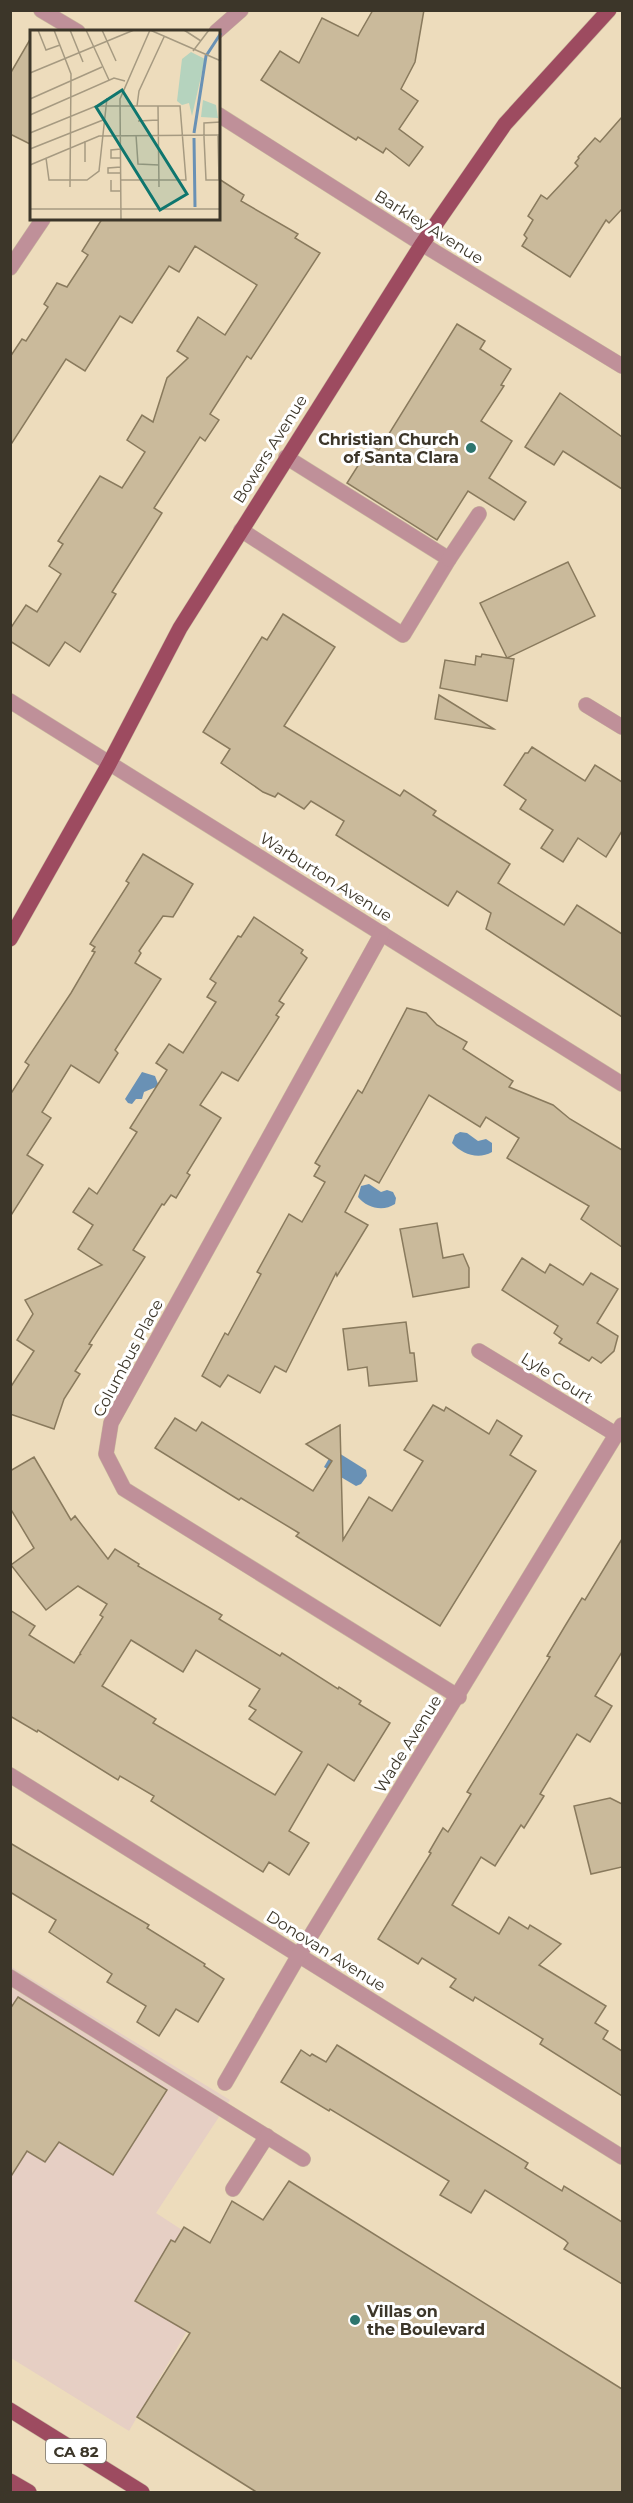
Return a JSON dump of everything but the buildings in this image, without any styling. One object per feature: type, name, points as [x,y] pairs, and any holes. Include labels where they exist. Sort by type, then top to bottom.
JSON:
[{"type":"main road","name":"Bowers Avenue","points":[[10,939],[109,764],[180,628],[422,244],[506,124],[609,10]]},
{"type":"main road","name":"CA 82","points":[[10,2410],[142,2493]]},
{"type":"main road","points":[[10,2481],[29,2493]]},
{"type":"street","points":[[41,10],[75,30]]},
{"type":"street","points":[[218,30],[241,10]]},
{"type":"street","name":"Barkley Avenue","points":[[220,116],[422,244],[622,366]]},
{"type":"street","points":[[10,267],[42,220]]},
{"type":"street","points":[[286,457],[449,559]]},
{"type":"street","points":[[241,530],[403,635],[479,514]]},
{"type":"street","name":"Warburton Avenue","points":[[10,701],[622,1084]]},
{"type":"street","points":[[586,705],[622,727]]},
{"type":"street","name":"Columbus Place","points":[[382,933],[111,1423],[106,1454],[124,1490],[459,1697]]},
{"type":"street","name":"Lyle Court","points":[[479,1351],[620,1430]]},
{"type":"street","name":"Wade Avenue","points":[[225,2083],[299,1955],[459,1697],[620,1430]]},
{"type":"street","name":"Donovan Avenue","points":[[10,1775],[622,2157]]},
{"type":"street","points":[[10,1977],[303,2158]]},
{"type":"street","points":[[233,2189],[267,2136]]},
{"type":"shaded area","points":[[10,1966],[230,2100],[156,2213],[228,2260],[129,2431],[11,2358]]},
{"type":"water","points":[[142,1072],[155,1076],[158,1084],[144,1092],[142,1099],[136,1099],[132,1104],[128,1103],[125,1099]]},
{"type":"water","points":[[460,1132],[467,1133],[478,1141],[486,1139],[492,1143],[492,1152],[476,1156],[460,1150],[452,1143],[455,1135]]},
{"type":"water","points":[[369,1184],[381,1192],[387,1190],[393,1192],[396,1198],[395,1204],[385,1208],[375,1208],[362,1201],[358,1197],[361,1186]]},
{"type":"water","points":[[334,1450],[366,1470],[367,1476],[361,1484],[356,1486],[324,1467]]},
{"type":"place","name":"Christian Church of Santa Clara","points":[[471,448]]},
{"type":"place","name":"Villas on the Boulevard","points":[[355,2320]]}]
